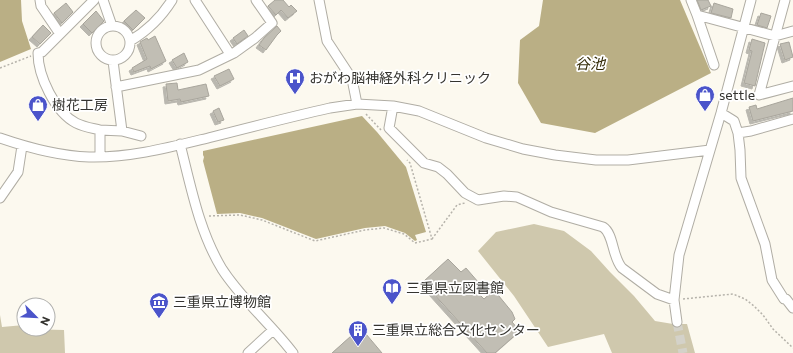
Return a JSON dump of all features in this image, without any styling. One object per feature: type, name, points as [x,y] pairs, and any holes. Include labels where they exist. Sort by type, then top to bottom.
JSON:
[{"type":"street","points":[[40,0],[41,6],[60,34]]},
{"type":"street","points":[[94,0],[42,52],[38,53],[38,64],[50,93],[62,112],[75,122],[86,127],[100,130],[122,131],[141,136]]},
{"type":"street","points":[[103,0],[112,26]]},
{"type":"street","points":[[130,41],[150,26],[163,13],[172,0]]},
{"type":"street","points":[[195,0],[230,54]]},
{"type":"street","points":[[116,87],[200,70],[230,54],[255,38],[272,23],[256,0]]},
{"type":"street","points":[[319,0],[327,41],[352,79],[357,104]]},
{"type":"street","points":[[691,0],[714,65]]},
{"type":"street","points":[[677,322],[674,300],[679,255],[721,113],[751,0]]},
{"type":"street","points":[[785,0],[759,95],[793,86]]},
{"type":"street","points":[[697,15],[775,36],[793,31]]},
{"type":"street","points":[[112,26],[120,27],[125,30],[130,41],[128,52],[125,56],[113,61],[99,55],[95,44],[99,33],[103,29],[112,26]]},
{"type":"street","points":[[113,61],[122,131]]},
{"type":"street","points":[[0,138],[22,146],[53,153],[100,157],[140,154],[330,108],[357,104],[393,106],[419,111],[486,138],[523,149],[555,155],[596,160],[628,160],[710,150]]},
{"type":"street","points":[[393,106],[390,128],[424,163],[438,167],[447,174],[465,193],[478,200],[504,196],[517,197],[551,212],[602,227],[608,232],[617,263],[657,294],[674,300]]},
{"type":"street","points":[[721,113],[734,121],[738,133],[741,178],[765,244],[772,280],[784,299],[786,299],[793,308]]},
{"type":"street","points":[[738,133],[751,131],[793,119]]},
{"type":"street","points":[[100,130],[100,157]]},
{"type":"street","points":[[180,144],[199,217],[211,248],[223,270],[293,353]]},
{"type":"street","points":[[0,198],[18,172],[22,146]]},
{"type":"street","points":[[248,353],[273,330]]},
{"type":"path","points":[[0,68],[38,53]]},
{"type":"path","points":[[357,104],[383,133]]},
{"type":"path","points":[[405,157],[410,163],[432,239]]},
{"type":"path","points":[[199,217],[240,215],[262,220],[315,240],[384,228],[404,234],[415,243],[432,239],[457,205],[478,200]]},
{"type":"path","points":[[674,300],[733,294],[754,306],[763,315],[773,329],[793,348]]},
{"type":"shaded area","points":[[534,224],[564,231],[591,251],[634,296],[655,321],[673,324],[687,324],[695,353],[612,353],[604,334],[548,347],[514,296],[478,251],[496,232]]},
{"type":"shaded area","points":[[0,315],[2,327],[16,326],[16,337],[56,337],[56,330],[64,330],[65,353],[0,353]]},
{"type":"water","points":[[0,0],[21,0],[22,21],[31,49],[0,62]]},
{"type":"water","name":"谷池","points":[[543,0],[680,0],[711,73],[595,133],[541,123],[518,83],[520,40],[539,26]]},
{"type":"water","points":[[362,116],[406,167],[426,232],[415,235],[417,240],[415,241],[405,233],[385,226],[365,228],[316,239],[262,218],[240,213],[217,214],[203,161],[203,151]]},
{"type":"building","points":[[275,0],[283,0],[289,7],[291,5],[297,11],[288,18],[281,10],[276,15],[268,6]]},
{"type":"building","points":[[697,0],[708,0],[711,6],[701,10]]},
{"type":"building","points":[[66,3],[73,12],[62,23],[54,13]]},
{"type":"building","points":[[714,3],[733,9],[731,18],[711,13]]},
{"type":"building","points":[[136,10],[145,18],[133,30],[124,21]]},
{"type":"building","points":[[96,11],[104,21],[92,33],[83,24]]},
{"type":"building","points":[[761,13],[771,16],[767,28],[757,25]]},
{"type":"building","points":[[43,25],[51,33],[40,44],[32,37]]},
{"type":"building","points":[[277,26],[281,31],[266,50],[259,45]]},
{"type":"building","points":[[244,30],[248,36],[237,44],[233,38]]},
{"type":"building","points":[[155,36],[166,61],[151,69],[150,66],[134,72],[132,68],[147,59],[140,42]]},
{"type":"building","points":[[752,39],[765,43],[755,86],[744,83],[752,51],[749,50]]},
{"type":"building","points":[[789,42],[793,57],[785,60],[780,44]]},
{"type":"building","points":[[184,53],[188,62],[177,68],[172,60]]},
{"type":"building","points":[[229,69],[234,79],[220,86],[214,76]]},
{"type":"building","points":[[177,83],[178,90],[206,84],[209,96],[181,102],[180,99],[168,101],[166,84]]},
{"type":"building","points":[[793,98],[793,111],[753,121],[749,107],[756,105],[757,109]]},
{"type":"building","points":[[219,108],[224,120],[218,122],[213,111]]},
{"type":"building","points":[[448,259],[461,272],[466,268],[479,283],[473,288],[484,299],[494,290],[512,312],[515,319],[512,322],[520,331],[495,353],[487,353],[423,282]]},
{"type":"building","name":"三重県立総合文化センター","points":[[366,334],[382,353],[332,353],[351,336],[357,342]]},
{"type":"tunnel","points":[[677,322],[683,353]]},
{"type":"place","name":"おがわ脳神経外科クリニック","points":[[295,95]]},
{"type":"place","name":"settle","points":[[705,112]]},
{"type":"place","name":"樹花工房","points":[[38,122]]},
{"type":"place","name":"三重県立図書館","points":[[392,305]]},
{"type":"place","name":"三重県立博物館","points":[[159,319]]},
{"type":"place","name":"三重県立総合文化センター","points":[[358,347]]}]
